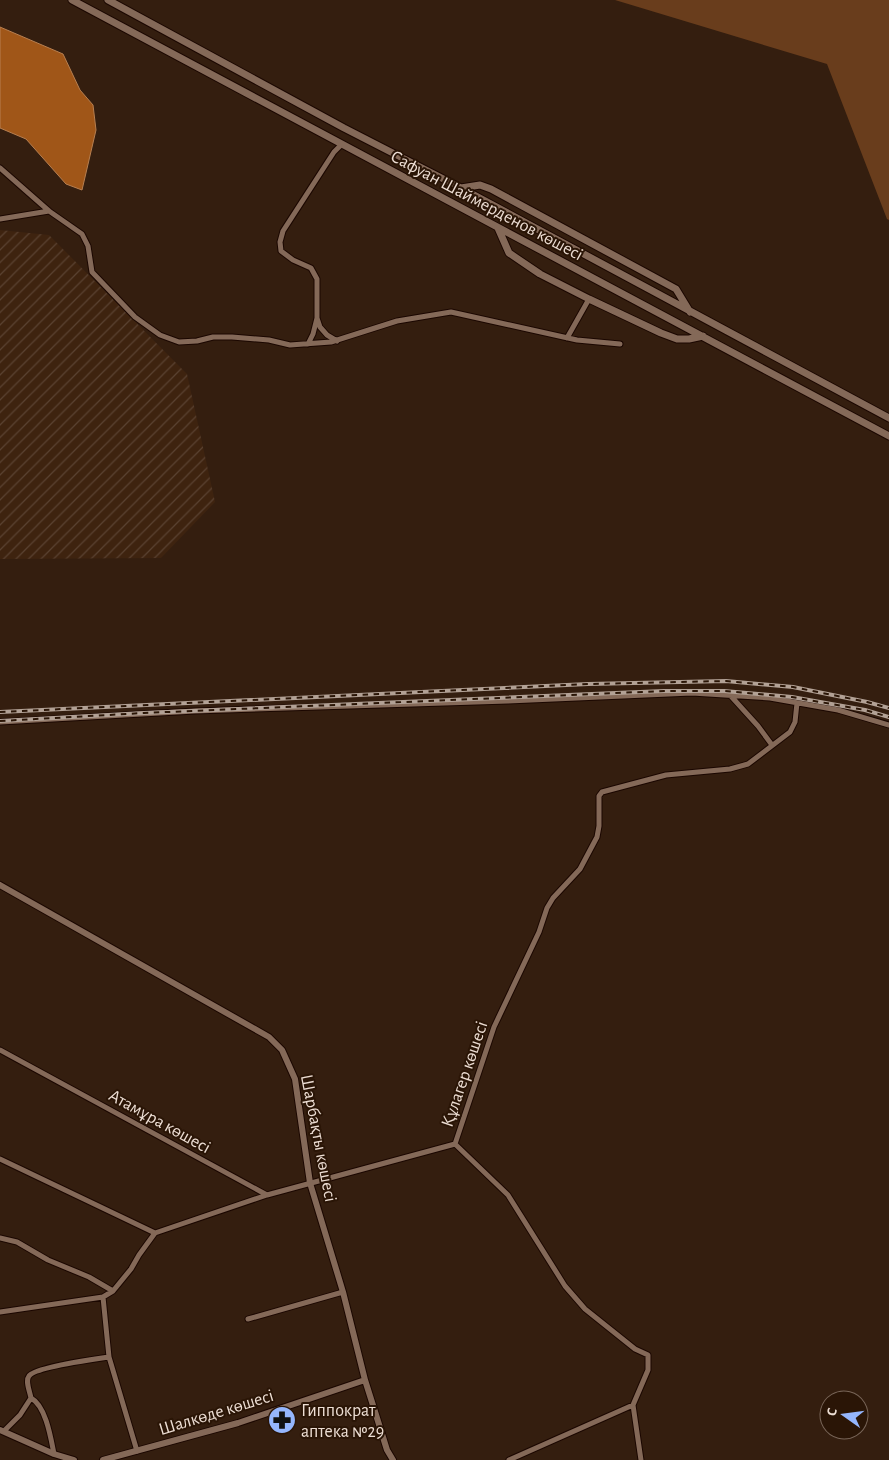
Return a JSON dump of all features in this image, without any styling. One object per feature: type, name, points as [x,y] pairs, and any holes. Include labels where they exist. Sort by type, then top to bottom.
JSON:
[{"type":"main road","name":"Сафуан Шаймерденов көшесі","points":[[72,0],[889,436]]},
{"type":"main road","name":"Сафуан Шаймерденов көшесі","points":[[108,0],[889,418]]},
{"type":"main road","points":[[462,188],[480,185],[491,189],[676,289],[690,312]]},
{"type":"main road","points":[[498,227],[509,253],[540,274],[661,333],[677,339],[703,336]]},
{"type":"street","points":[[308,344],[317,318],[318,279],[311,268],[293,260],[281,251],[280,242],[283,231],[334,152],[342,144]]},
{"type":"street","points":[[0,168],[49,211],[82,234],[88,246],[92,272],[136,317],[160,335],[179,342],[197,342],[213,337],[232,337],[290,344],[308,344],[337,340],[397,321],[451,312],[577,340],[620,344]]},
{"type":"street","points":[[0,219],[49,211]]},
{"type":"street","points":[[567,338],[588,299]]},
{"type":"street","points":[[317,318],[327,335],[337,340]]},
{"type":"street","points":[[0,722],[214,710],[692,693],[770,698],[838,710],[889,725]]},
{"type":"street","points":[[729,694],[758,726],[772,745],[790,732],[795,722],[797,703]]},
{"type":"street","name":"Құлагер көшесі","points":[[310,1183],[454,1144],[494,1027],[539,932],[547,908],[553,898],[580,869],[597,837],[599,796],[602,792],[666,775],[730,769],[742,766],[748,764],[772,745]]},
{"type":"street","name":"Шарбақты көшесі","points":[[0,885],[269,1037],[282,1050],[295,1079],[310,1183],[343,1292],[366,1380],[387,1450],[393,1460]]},
{"type":"street","name":"Атамұра көшесі","points":[[0,1050],[267,1195]]},
{"type":"street","points":[[454,1144],[508,1195],[565,1286],[585,1309],[635,1349],[648,1356],[648,1370],[633,1405],[641,1460]]},
{"type":"street","points":[[0,1159],[155,1233]]},
{"type":"street","points":[[0,1312],[103,1297],[113,1291],[131,1269],[155,1233],[267,1195],[310,1183]]},
{"type":"street","points":[[0,1238],[17,1242],[48,1260],[89,1277],[113,1291]]},
{"type":"street","points":[[248,1319],[343,1292]]},
{"type":"street","points":[[103,1297],[109,1357],[134,1452],[133,1460]]},
{"type":"street","points":[[74,1460],[54,1454],[2,1430],[20,1416],[31,1398],[27,1380],[32,1372],[109,1357]]},
{"type":"street","name":"Шалкөде көшесі","points":[[103,1460],[238,1423],[366,1380]]},
{"type":"street","points":[[31,1398],[36,1400],[44,1416],[54,1454]]},
{"type":"street","points":[[509,1460],[633,1405]]},
{"type":"shaded area","points":[[615,0],[889,0],[889,220],[827,64]]},
{"type":"shaded area","points":[[0,27],[63,54],[80,90],[93,105],[96,130],[82,190],[66,184],[26,139],[0,128]]},
{"type":"shaded area","points":[[0,230],[49,235],[187,374],[215,502],[161,558],[0,559]]},
{"type":"railway","points":[[0,712],[588,684],[726,681],[793,687],[889,708]]},
{"type":"railway","points":[[0,721],[664,691],[724,691],[792,697],[865,710],[889,717]]},
{"type":"place","name":"Гиппократ аптека №29","points":[[282,1420]]}]
